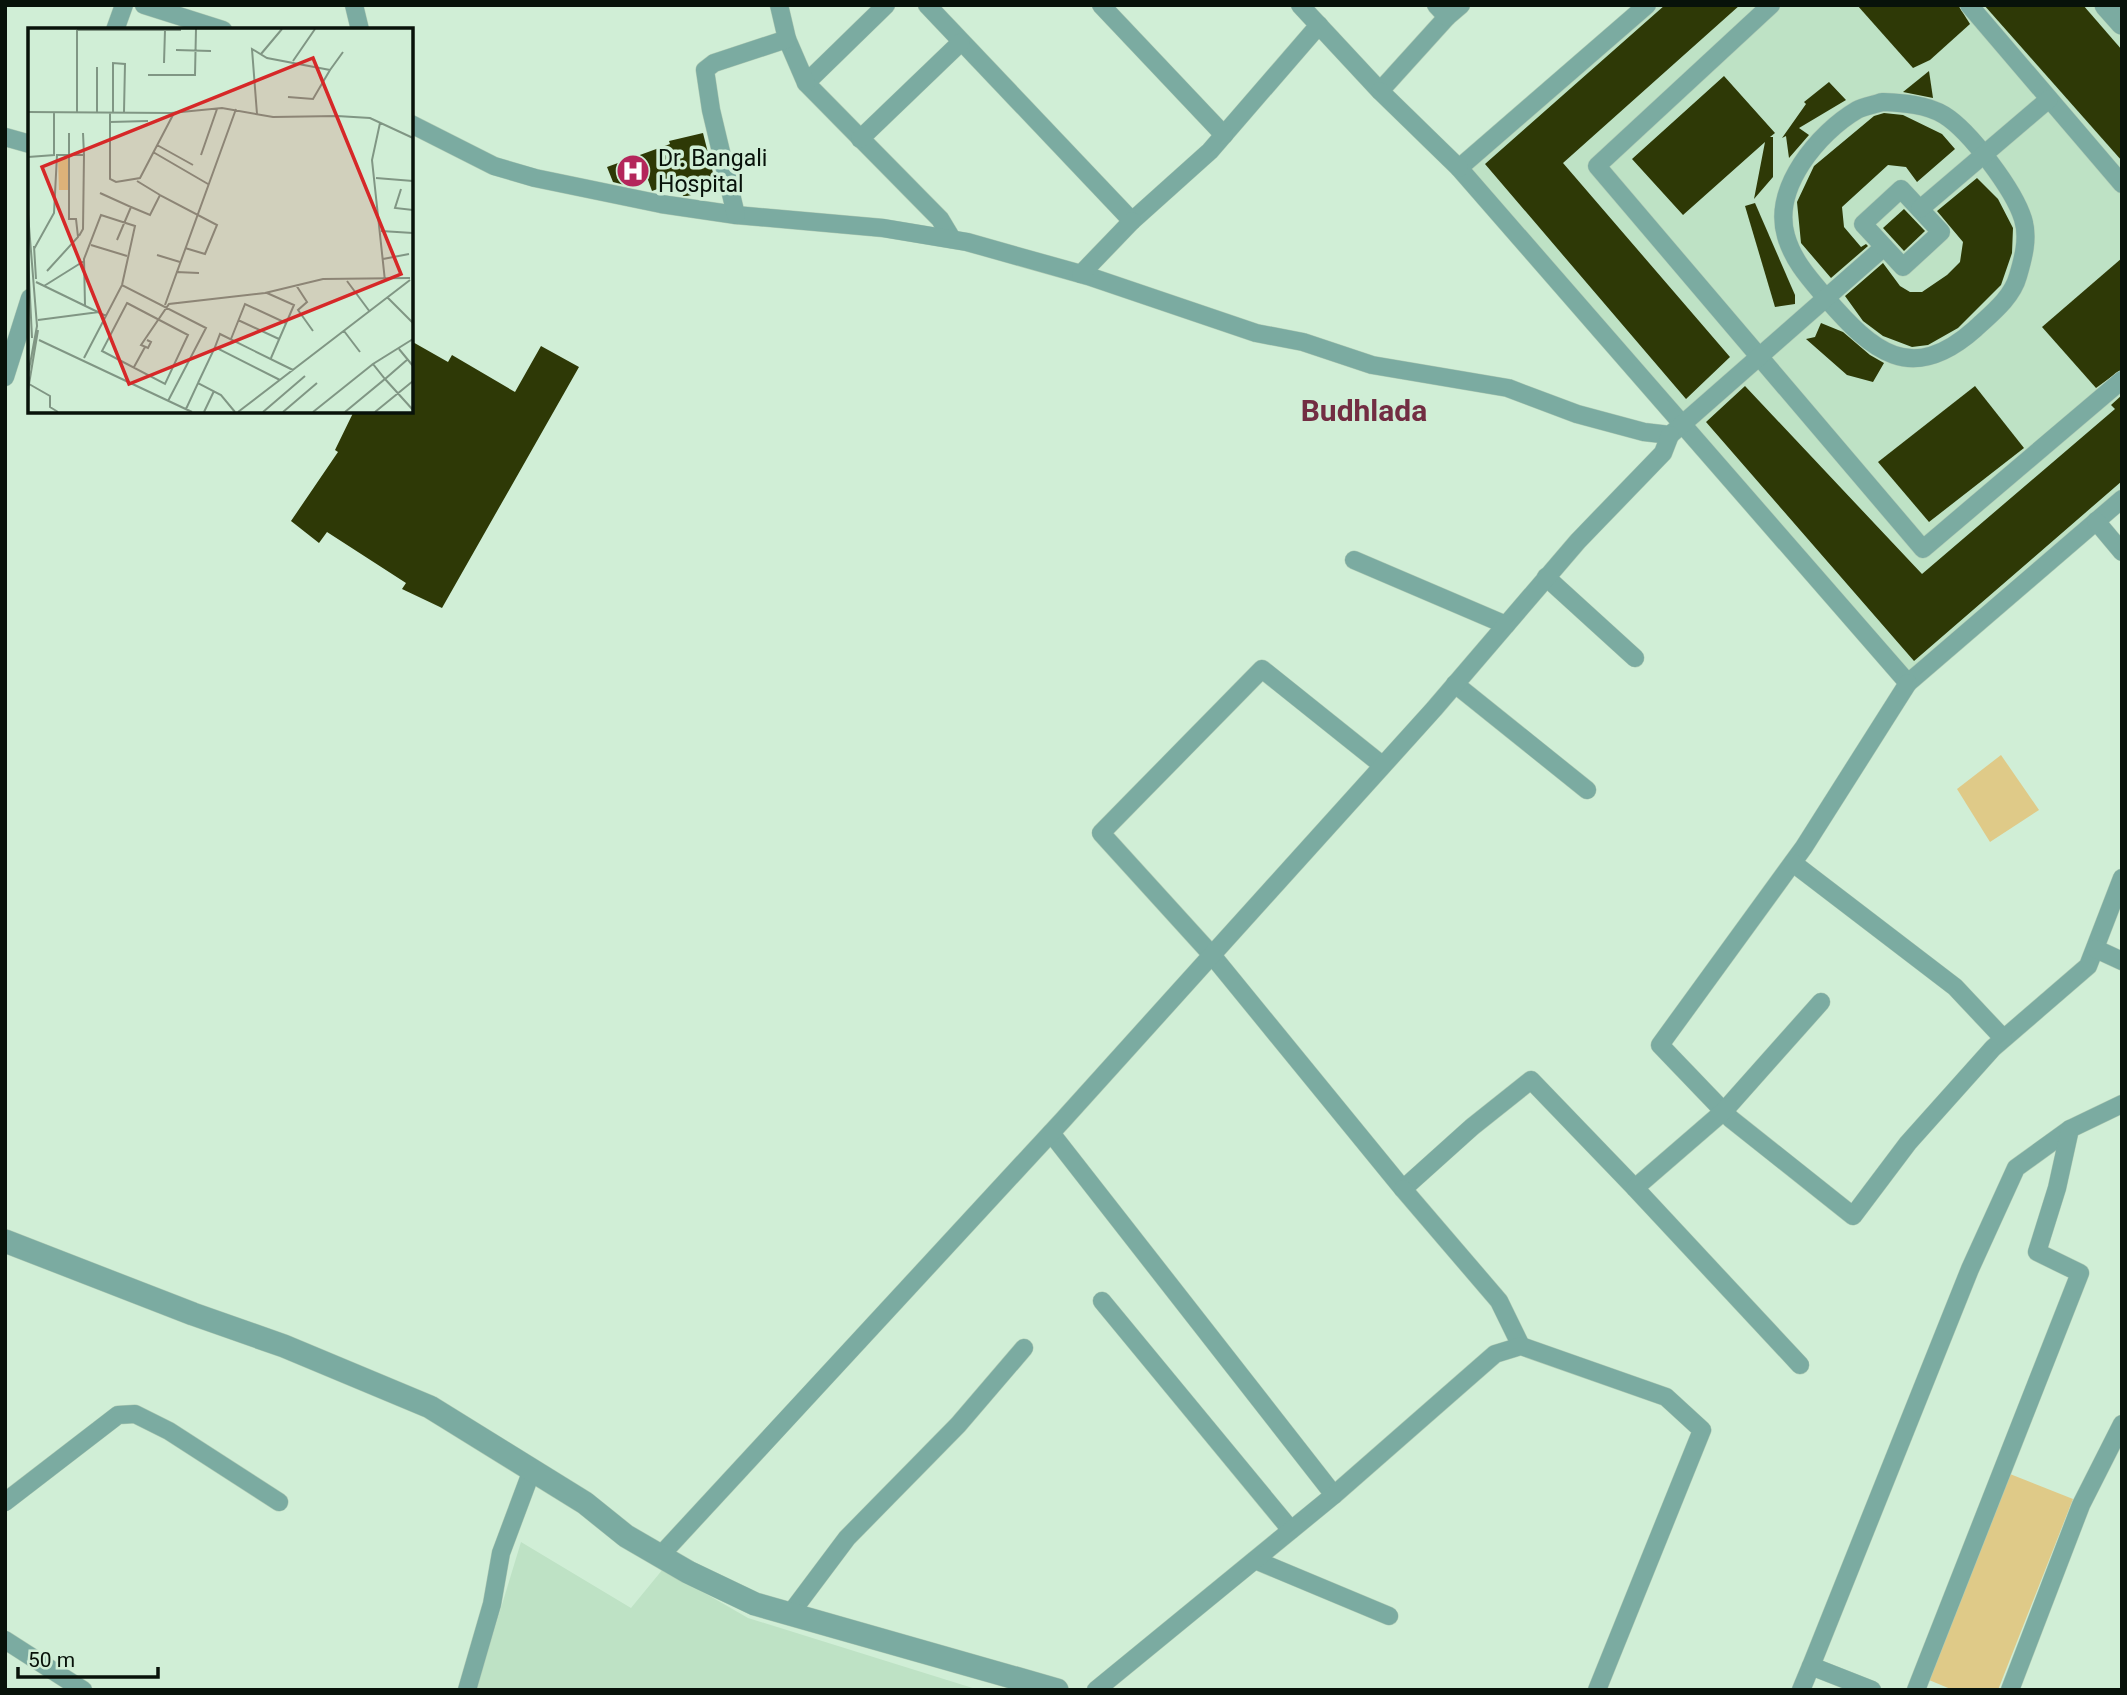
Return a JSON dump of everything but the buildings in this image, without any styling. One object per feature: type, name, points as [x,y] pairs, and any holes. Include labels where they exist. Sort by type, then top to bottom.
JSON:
[{"type":"street","points":[[116,28],[124,5]]},
{"type":"street","points":[[144,5],[217,28]]},
{"type":"street","points":[[354,5],[360,28]]},
{"type":"street","points":[[779,5],[787,40],[806,83],[940,219],[952,239]]},
{"type":"street","points":[[806,83],[887,5]]},
{"type":"street","points":[[927,5],[1132,221]]},
{"type":"street","points":[[1101,5],[1224,135]]},
{"type":"street","points":[[1300,5],[1380,91],[1459,168],[1677,430],[1908,684]]},
{"type":"street","points":[[1459,168],[1647,5]]},
{"type":"street","points":[[1771,5],[1597,166],[1923,549],[2122,380]]},
{"type":"street","points":[[1969,5],[2122,184]]},
{"type":"street","points":[[2106,5],[2122,23]]},
{"type":"street","points":[[1380,91],[1448,9]]},
{"type":"street","points":[[1081,274],[1132,221],[1224,135],[1319,25]]},
{"type":"street","points":[[736,215],[711,110],[705,69],[714,63],[787,40]]},
{"type":"street","points":[[860,139],[961,42]]},
{"type":"street","points":[[1920,209],[2049,99]]},
{"type":"street","points":[[1882,102],[1909,104],[1943,115],[1984,154],[2023,219],[2026,244],[2017,280],[1990,315],[1961,341],[1936,355],[1910,359],[1872,345],[1854,331],[1826,298],[1797,260],[1785,235],[1784,209],[1793,182],[1809,153],[1858,109],[1882,102]]},
{"type":"street","points":[[413,125],[494,166],[535,178],[660,204],[736,215],[883,228],[952,239],[1081,274],[1256,333],[1303,342],[1372,365],[1508,388],[1577,414],[1644,432],[1677,430]]},
{"type":"street","points":[[5,137],[28,143]]},
{"type":"street","points":[[1901,189],[1941,232],[1903,267],[1884,247],[1863,224],[1901,189]]},
{"type":"street","points":[[660,1556],[1051,1133],[1455,684],[1546,577],[1663,453],[1677,430],[1884,247]]},
{"type":"street","points":[[5,377],[10,346],[28,303]]},
{"type":"street","points":[[2122,499],[1908,684],[1793,863],[1660,1045],[1724,1111],[1853,1216],[1908,1143],[2003,1038],[2050,996],[2080,975],[2096,949],[2122,878]]},
{"type":"street","points":[[2096,522],[2122,552]]},
{"type":"street","points":[[1354,560],[1506,625]]},
{"type":"street","points":[[1546,577],[1635,658]]},
{"type":"street","points":[[1382,765],[1262,669],[1101,833],[1211,954],[1403,1189],[1499,1301],[1521,1346]]},
{"type":"street","points":[[1455,684],[1587,790]]},
{"type":"street","points":[[1793,863],[1955,987],[2003,1038]]},
{"type":"street","points":[[2096,949],[2122,961]]},
{"type":"street","points":[[1635,1188],[1724,1111],[1821,1002]]},
{"type":"street","points":[[1403,1189],[1472,1127],[1531,1080],[1800,1365]]},
{"type":"street","points":[[1801,1690],[1970,1269],[2016,1168],[2070,1129],[2122,1104]]},
{"type":"street","points":[[1916,1690],[2080,1273],[2037,1252],[2057,1188],[2070,1129]]},
{"type":"street","points":[[1051,1133],[1334,1494]]},
{"type":"street","points":[[5,1241],[193,1314],[284,1346],[430,1407],[585,1503],[626,1536],[755,1604],[1057,1690]]},
{"type":"street","points":[[1102,1301],[1291,1530]]},
{"type":"street","points":[[1096,1690],[1334,1494],[1495,1354],[1521,1346],[1666,1397],[1702,1430],[1597,1690]]},
{"type":"street","points":[[790,1614],[847,1538],[958,1425],[1024,1348]]},
{"type":"street","points":[[5,1502],[118,1415],[135,1414],[169,1431],[279,1502]]},
{"type":"street","points":[[2010,1690],[2081,1505],[2122,1424]]},
{"type":"street","points":[[467,1690],[492,1604],[501,1553],[532,1470]]},
{"type":"street","points":[[1255,1560],[1389,1616]]},
{"type":"street","points":[[5,1640],[83,1690]]},
{"type":"street","points":[[1811,1666],[1872,1690]]},
{"type":"shaded area","points":[[1651,5],[2103,5],[2122,27],[2122,496],[1908,681],[1462,169]]},
{"type":"shaded area","points":[[2001,755],[2039,810],[1990,842],[1957,789]]},
{"type":"shaded area","points":[[2010,1474],[2073,1499],[1998,1690],[1953,1690],[1929,1680]]},
{"type":"shaded area","points":[[521,1542],[631,1608],[663,1569],[748,1618],[979,1690],[476,1690]]},
{"type":"place","name":"Dr. Bangali Hospital","points":[[633,171]]},
{"type":"district","name":"Budhlada","points":[[1364,411]]}]
